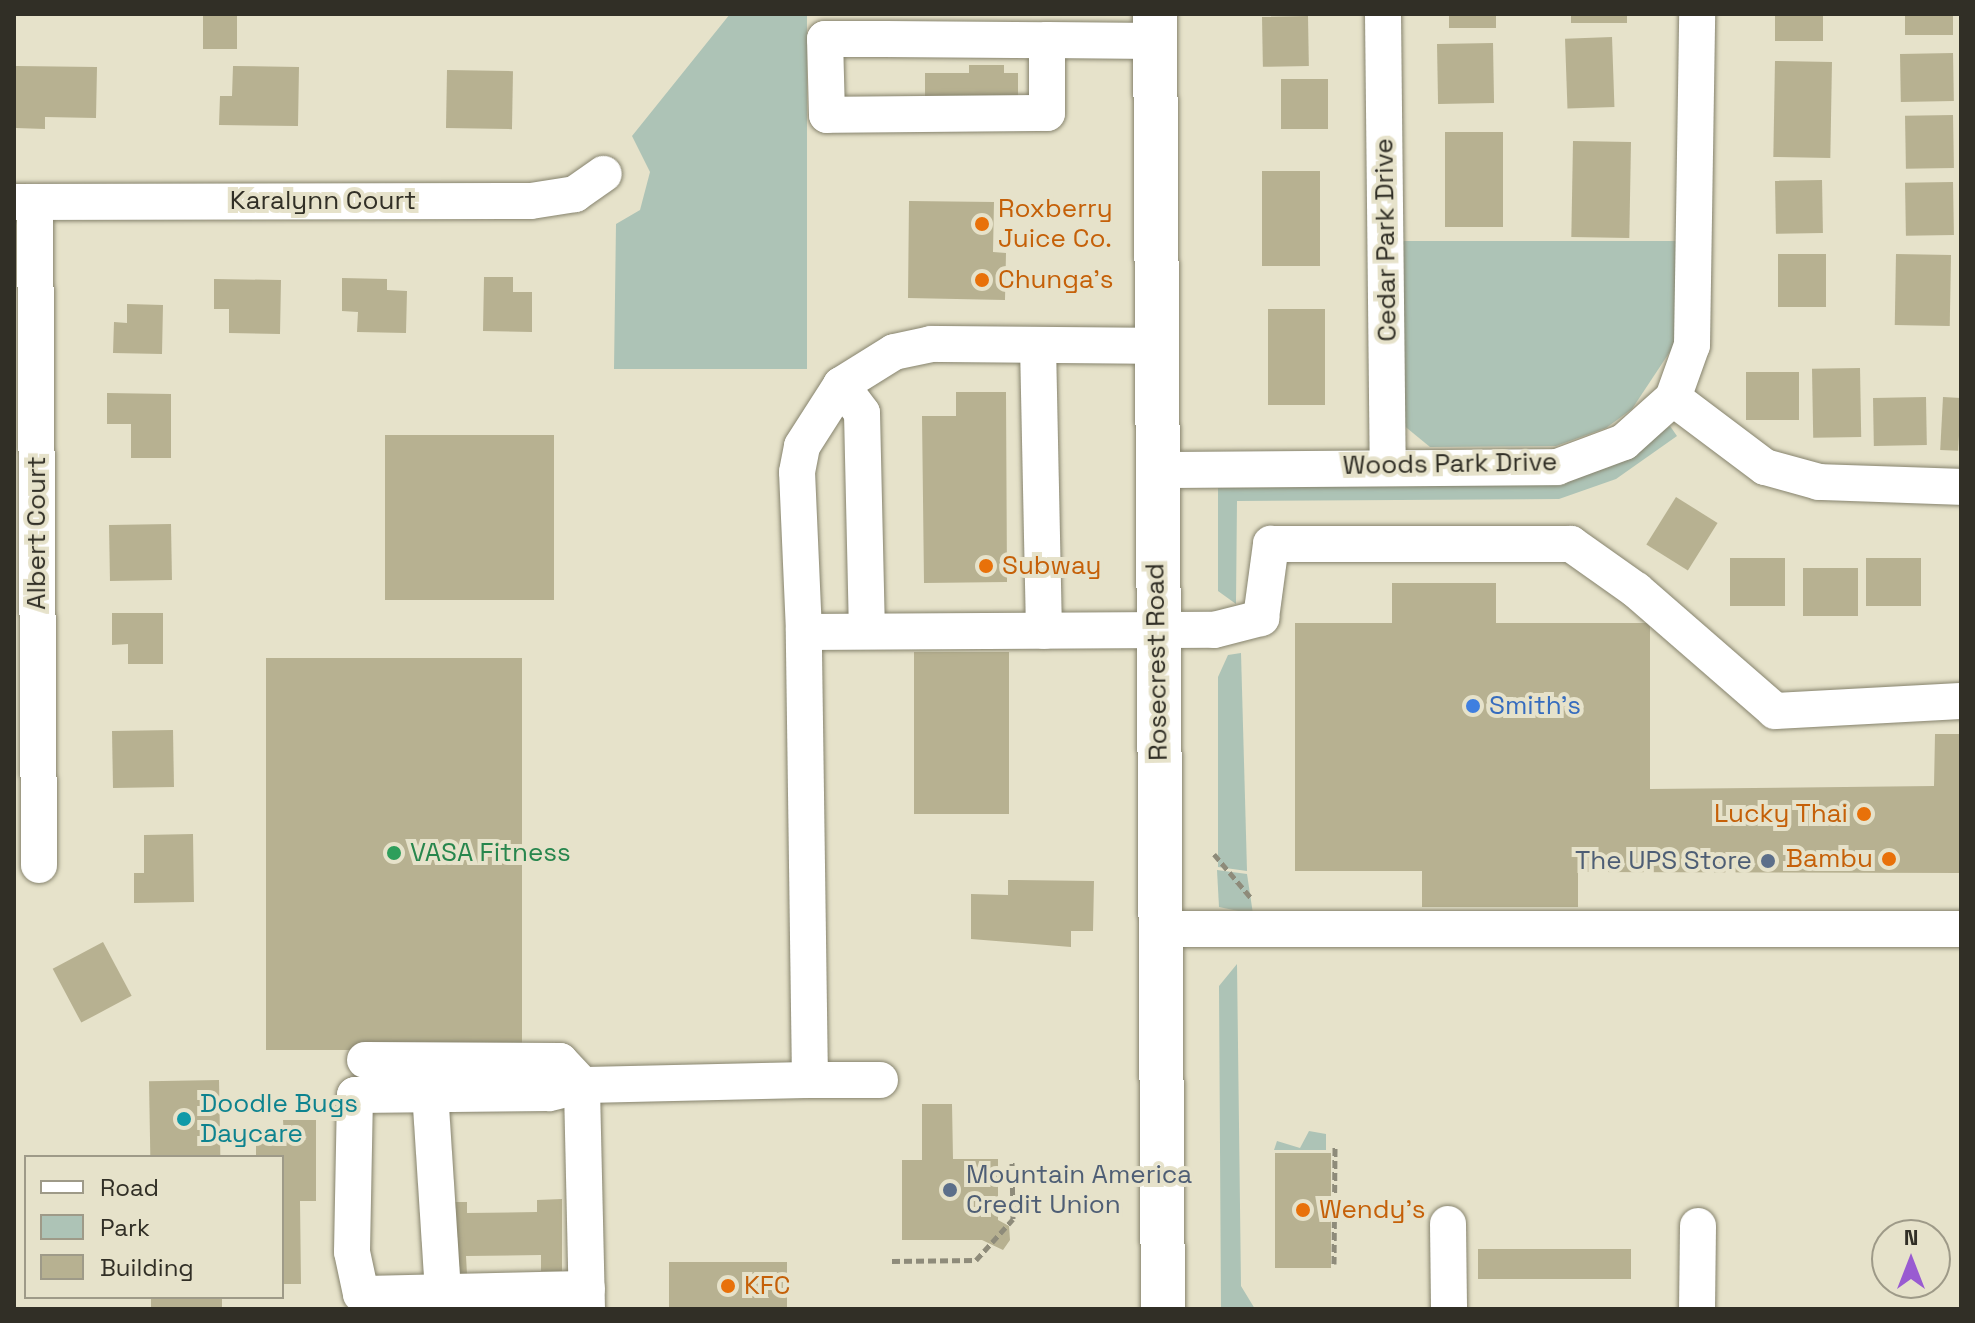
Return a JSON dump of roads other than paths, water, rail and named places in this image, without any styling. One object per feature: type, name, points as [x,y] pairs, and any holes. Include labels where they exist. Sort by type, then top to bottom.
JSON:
[{"type":"main road","name":"Rosecrest Road","points":[[1155,27],[1155,470],[1163,1309]]},
{"type":"street","name":"Cedar Park Drive","points":[[1383,14],[1388,465]]},
{"type":"street","name":"Woods Park Drive","points":[[1155,470],[1388,465],[1557,467],[1624,442],[1673,398],[1692,345],[1697,289],[1697,14]]},
{"type":"street","points":[[1047,40],[1047,113],[827,115],[825,39],[1047,40],[1155,27]]},
{"type":"street","name":"Karalynn Court","points":[[25,202],[531,201],[575,194],[604,174]]},
{"type":"street","name":"Albert Court","points":[[25,202],[39,865]]},
{"type":"street","points":[[810,1080],[804,632],[797,472],[802,446],[841,385],[894,352],[931,344],[1155,346]]},
{"type":"street","points":[[1038,345],[1044,631]]},
{"type":"street","points":[[841,385],[862,413],[867,631]]},
{"type":"street","points":[[1673,398],[1765,467],[1819,482],[1961,487]]},
{"type":"street","points":[[804,632],[1214,630],[1261,618],[1271,544],[1571,544],[1636,590],[1775,711],[1961,701]]},
{"type":"street","points":[[1159,929],[1961,929]]},
{"type":"street","points":[[365,1060],[560,1061],[582,1085],[587,1299],[361,1294],[353,1274],[355,1095],[430,1091],[549,1093],[582,1085],[880,1080]]},
{"type":"street","points":[[430,1091],[443,1294]]},
{"type":"street","points":[[1448,1224],[1449,1309]]},
{"type":"street","points":[[1697,1309],[1698,1226]]},
{"type":"place","name":"Roxberry Juice Co.","points":[[982,224]]},
{"type":"place","name":"Chunga's","points":[[982,280]]},
{"type":"place","name":"Subway","points":[[986,566]]},
{"type":"place","name":"Smith's","points":[[1473,706]]},
{"type":"place","name":"Lucky Thai","points":[[1864,814]]},
{"type":"place","name":"VASA Fitness","points":[[394,853]]},
{"type":"place","name":"Bambu","points":[[1889,859]]},
{"type":"place","name":"The UPS Store","points":[[1768,861]]},
{"type":"place","name":"Doodle Bugs Daycare","points":[[184,1119]]},
{"type":"place","name":"Mountain America Credit Union","points":[[950,1190]]},
{"type":"place","name":"Wendy's","points":[[1303,1210]]},
{"type":"place","name":"KFC","points":[[728,1286]]}]
